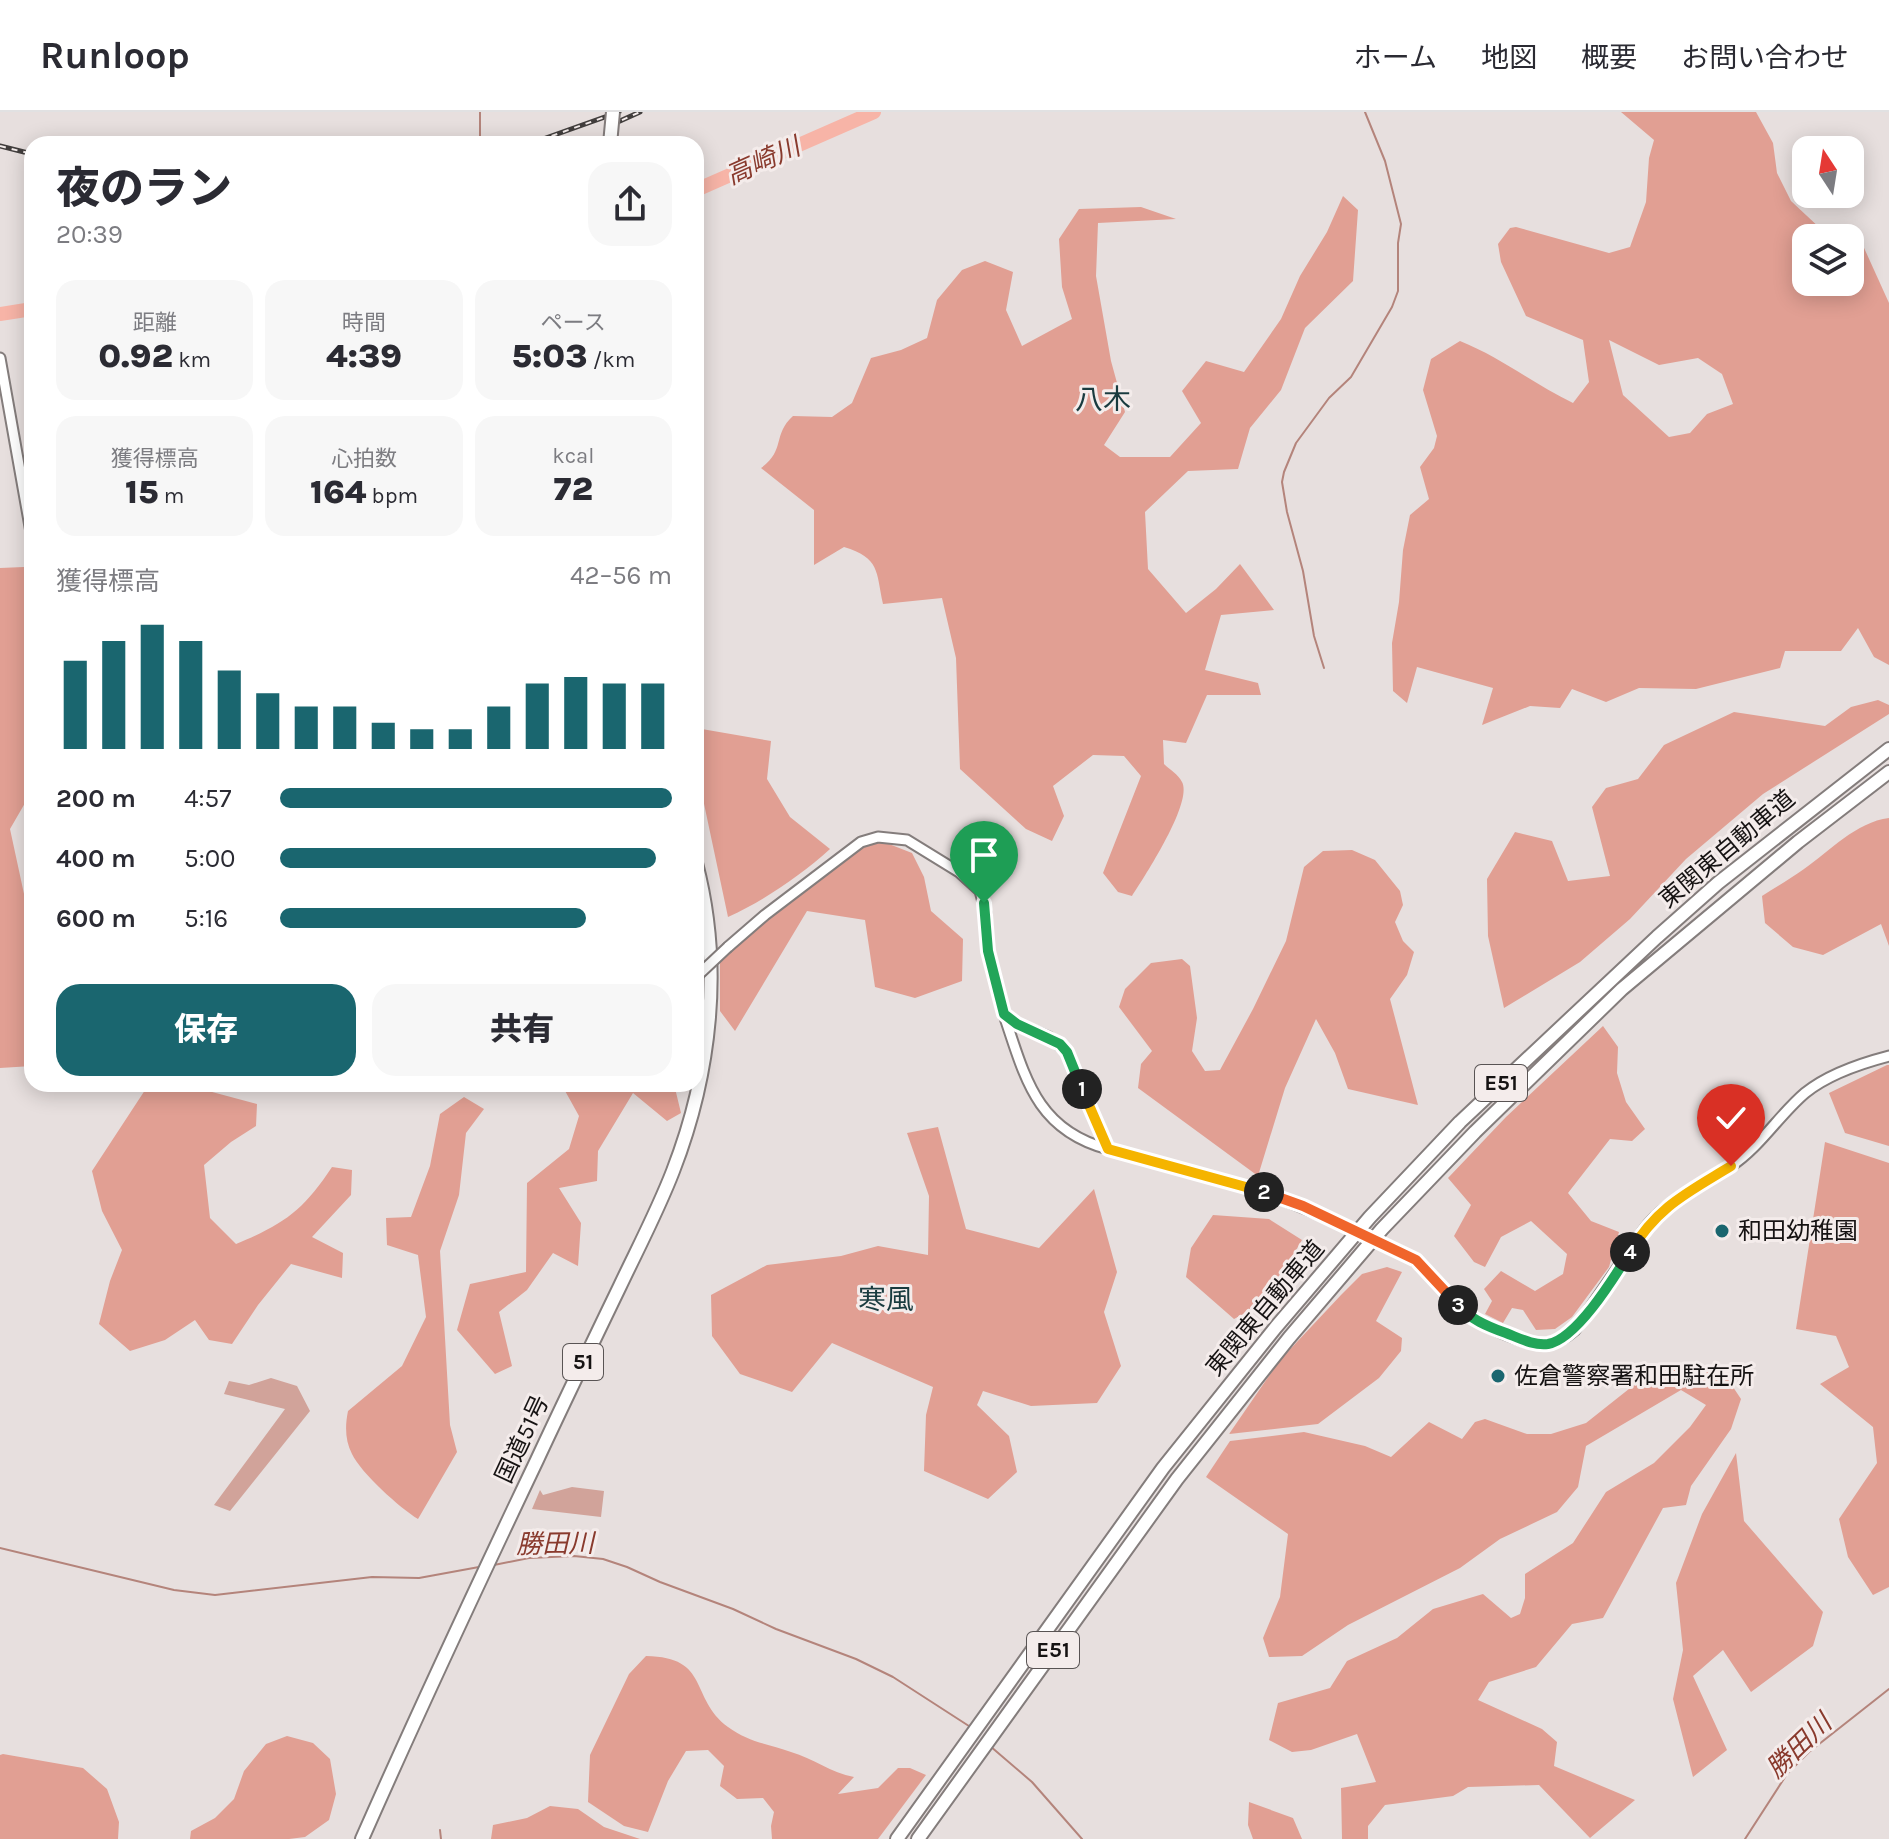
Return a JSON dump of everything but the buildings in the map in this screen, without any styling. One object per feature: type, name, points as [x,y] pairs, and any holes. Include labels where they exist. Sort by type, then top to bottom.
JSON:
[{"type":"highway","points":[[611,136],[613,112]]},
{"type":"highway","name":"東関東自動車道","points":[[897,1839],[1163,1468],[1327,1266],[1460,1122],[1570,1016],[1718,883],[1889,749]]},
{"type":"highway","name":"東関東自動車道","points":[[918,1839],[1177,1479],[1289,1338],[1372,1241],[1497,1110],[1633,980],[1798,842],[1889,772]]},
{"type":"highway","name":"国道51号","points":[[704,898],[710,947],[710,1014],[704,1054]]},
{"type":"highway","name":"国道51号","points":[[362,1839],[473,1594],[649,1225],[681,1150],[698,1092]]},
{"type":"street","points":[[0,358],[24,493]]},
{"type":"street","points":[[704,970],[765,915],[861,842],[893,836],[907,840],[959,872],[980,891],[986,913],[988,951],[1004,1014],[1027,1082],[1040,1105],[1062,1128],[1092,1145],[1259,1190],[1335,1221],[1416,1260],[1463,1311],[1476,1319],[1541,1344],[1560,1341],[1575,1330],[1655,1217],[1739,1160],[1805,1093],[1846,1072],[1889,1056]]},
{"type":"street","points":[[1004,1014],[1017,1024],[1049,1037],[1067,1052],[1108,1149]]},
{"type":"shaded area","points":[[1621,112],[1756,112],[1773,143],[1777,173],[1792,208],[1798,208],[1816,224],[1792,224],[1792,296],[1864,296],[1864,248],[1889,303],[1889,665],[1874,657],[1858,628],[1841,651],[1785,651],[1780,668],[1696,689],[1639,688],[1606,702],[1572,689],[1560,708],[1530,706],[1482,725],[1493,688],[1417,667],[1407,703],[1393,691],[1392,643],[1410,515],[1429,499],[1420,467],[1434,448],[1437,436],[1423,390],[1431,359],[1460,341],[1573,403],[1589,382],[1583,340],[1526,316],[1501,262],[1498,244],[1510,228],[1516,227],[1609,253],[1630,247],[1646,202],[1649,158],[1654,140]],"holes":[[[1609,340],[1659,365],[1698,358],[1722,374],[1733,404],[1707,414],[1690,433],[1669,437],[1623,395]]]},
{"type":"shaded area","points":[[1343,196],[1358,210],[1353,281],[1305,328],[1281,390],[1250,428],[1238,469],[1188,471],[1145,512],[1148,569],[1186,613],[1240,564],[1274,610],[1221,615],[1205,670],[1258,683],[1261,695],[1207,695],[1186,743],[1163,740],[1164,764],[1182,782],[1184,792],[1181,805],[1166,839],[1132,896],[1118,892],[1103,873],[1141,776],[1124,756],[1093,755],[1053,786],[1064,816],[1052,841],[1026,829],[960,769],[956,658],[942,598],[883,604],[877,574],[870,561],[844,547],[814,565],[814,510],[761,468],[774,455],[783,430],[793,416],[832,417],[852,403],[871,358],[901,350],[927,338],[937,300],[962,270],[985,261],[1013,272],[1006,310],[1022,346],[1072,319],[1062,287],[1059,239],[1079,209],[1141,207],[1176,219],[1098,223],[1096,276],[1111,361],[1125,412],[1104,445],[1120,457],[1170,457],[1201,423],[1182,391],[1206,361],[1244,372],[1281,319]]},
{"type":"shaded area","points":[[24,567],[24,805],[10,829],[24,894],[24,1066],[0,1068],[0,568]]},
{"type":"shaded area","points":[[1878,700],[1889,705],[1889,714],[1763,794],[1686,859],[1630,919],[1580,962],[1504,1008],[1488,936],[1487,879],[1515,832],[1552,841],[1568,881],[1610,876],[1592,807],[1606,788],[1638,779],[1664,745],[1734,712],[1825,726],[1851,707]]},
{"type":"shaded area","points":[[704,729],[771,741],[767,779],[790,817],[830,849],[782,887],[728,917],[704,804]]},
{"type":"shaded area","points":[[1889,818],[1889,946],[1881,924],[1823,955],[1793,947],[1765,923],[1762,896],[1854,831]]},
{"type":"shaded area","points":[[871,837],[912,853],[924,877],[931,911],[963,939],[962,981],[915,998],[875,987],[865,920],[807,911],[735,1031],[720,1011],[720,955]]},
{"type":"shaded area","points":[[1352,850],[1375,860],[1400,891],[1403,905],[1395,922],[1403,941],[1414,952],[1407,975],[1390,999],[1418,1105],[1348,1089],[1335,1053],[1316,1019],[1285,1088],[1258,1176],[1138,1088],[1141,1064],[1152,1051],[1119,1007],[1125,989],[1151,963],[1182,959],[1190,966],[1197,1018],[1192,1051],[1205,1071],[1220,1070],[1286,941],[1304,867],[1323,851]]},
{"type":"shaded area","points":[[1603,1026],[1618,1047],[1617,1073],[1626,1102],[1645,1129],[1632,1141],[1610,1139],[1568,1193],[1591,1221],[1619,1232],[1609,1267],[1572,1317],[1555,1329],[1536,1330],[1523,1310],[1512,1308],[1503,1323],[1485,1314],[1492,1301],[1484,1289],[1501,1271],[1535,1291],[1563,1274],[1567,1254],[1531,1221],[1501,1237],[1485,1267],[1474,1262],[1454,1236],[1471,1205],[1448,1178],[1506,1117]]},
{"type":"shaded area","points":[[1887,1065],[1889,1146],[1845,1133],[1829,1093]]},
{"type":"shaded area","points":[[144,1092],[212,1092],[257,1104],[256,1126],[204,1165],[210,1218],[236,1244],[267,1230],[291,1214],[312,1195],[332,1167],[352,1170],[351,1195],[312,1237],[343,1253],[342,1278],[291,1264],[232,1344],[209,1340],[195,1320],[165,1340],[130,1351],[99,1324],[122,1250],[102,1211],[92,1171]]},
{"type":"shaded area","points":[[566,1092],[676,1092],[681,1113],[667,1121],[633,1093],[598,1151],[597,1181],[559,1188],[581,1223],[578,1266],[553,1253],[527,1290],[499,1312],[512,1366],[495,1374],[457,1330],[470,1284],[526,1272],[527,1183],[569,1149],[579,1116]]},
{"type":"shaded area","points":[[464,1097],[484,1109],[466,1133],[459,1195],[440,1251],[450,1425],[457,1452],[418,1519],[382,1490],[357,1462],[348,1443],[346,1422],[348,1411],[402,1366],[426,1317],[418,1255],[387,1245],[386,1218],[411,1217],[430,1166],[440,1114]]},
{"type":"shaded area","points":[[938,1127],[966,1229],[1039,1248],[1094,1189],[1117,1272],[1104,1312],[1121,1366],[1097,1403],[1031,1406],[983,1391],[977,1405],[1009,1436],[1017,1472],[988,1499],[924,1471],[926,1415],[933,1387],[832,1343],[792,1392],[740,1374],[712,1336],[711,1295],[767,1265],[841,1256],[878,1246],[928,1255],[929,1196],[907,1133]]},
{"type":"shaded area","points":[[1825,1142],[1889,1163],[1889,1587],[1873,1595],[1848,1557],[1839,1519],[1877,1463],[1873,1427],[1820,1384],[1849,1367],[1836,1336],[1796,1329]]},
{"type":"shaded area","points":[[1213,1215],[1269,1219],[1302,1240],[1286,1267],[1253,1309],[1234,1319],[1186,1277],[1191,1248]]},
{"type":"shaded area","points":[[1387,1267],[1402,1272],[1376,1321],[1402,1338],[1401,1351],[1379,1378],[1318,1424],[1229,1434],[1280,1360],[1341,1295],[1362,1274]]},
{"type":"shaded area","points":[[1719,1366],[1741,1399],[1731,1429],[1691,1486],[1686,1505],[1663,1508],[1603,1618],[1572,1624],[1536,1667],[1489,1682],[1478,1700],[1542,1729],[1557,1742],[1554,1766],[1635,1800],[1590,1838],[1539,1785],[1468,1787],[1453,1796],[1385,1805],[1368,1826],[1368,1839],[1342,1839],[1341,1788],[1376,1782],[1357,1734],[1311,1750],[1292,1752],[1269,1740],[1278,1703],[1330,1688],[1347,1661],[1397,1638],[1433,1609],[1483,1594],[1511,1618],[1520,1614],[1525,1598],[1525,1574],[1573,1543],[1606,1492],[1654,1463],[1690,1427],[1706,1405],[1681,1390],[1586,1446],[1578,1487],[1557,1512],[1500,1539],[1460,1568],[1348,1625],[1302,1656],[1269,1657],[1263,1638],[1280,1597],[1288,1534],[1206,1477],[1230,1441],[1304,1432],[1365,1446],[1391,1457],[1429,1422],[1462,1439],[1475,1422],[1485,1419],[1527,1434],[1551,1434],[1586,1423],[1639,1381],[1664,1371]]},
{"type":"shaded area","points":[[271,1378],[297,1386],[310,1411],[230,1511],[214,1505],[285,1409],[224,1394],[229,1381],[249,1385]]},
{"type":"shaded area","points":[[1736,1453],[1744,1521],[1823,1612],[1813,1646],[1751,1692],[1723,1650],[1693,1676],[1727,1750],[1693,1777],[1673,1699],[1683,1650],[1676,1583],[1702,1514]]},
{"type":"shaded area","points":[[572,1487],[604,1491],[601,1517],[532,1509],[540,1490],[543,1495]]},
{"type":"shaded area","points":[[646,1656],[681,1663],[697,1681],[716,1716],[736,1732],[854,1777],[838,1794],[878,1788],[898,1768],[910,1768],[926,1775],[878,1839],[772,1839],[774,1812],[763,1798],[737,1799],[720,1786],[724,1766],[708,1750],[686,1751],[668,1781],[648,1832],[624,1826],[588,1802],[590,1755],[629,1674]]},
{"type":"shaded area","points":[[287,1736],[313,1743],[330,1759],[336,1794],[329,1820],[305,1837],[190,1839],[191,1831],[215,1818],[234,1799],[244,1771],[266,1744]]},
{"type":"shaded area","points":[[0,1755],[83,1768],[107,1789],[119,1822],[118,1839],[0,1839]]},
{"type":"shaded area","points":[[1249,1802],[1293,1818],[1302,1839],[1253,1839],[1248,1825]]},
{"type":"shaded area","points":[[550,1806],[578,1809],[604,1827],[640,1839],[491,1839],[493,1825],[527,1818]]},
{"type":"waterway","points":[[480,112],[480,136]]},
{"type":"waterway","name":"高崎川","points":[[704,186],[874,112]]},
{"type":"waterway","points":[[1324,668],[1314,636],[1303,571],[1282,482],[1296,443],[1329,398],[1351,377],[1392,307],[1398,291],[1401,224],[1385,161],[1365,112]]},
{"type":"waterway","name":"高崎川","points":[[0,314],[24,310]]},
{"type":"waterway","name":"勝田川","points":[[0,1548],[174,1590],[215,1595],[372,1577],[419,1578],[479,1567]]},
{"type":"waterway","name":"勝田川","points":[[494,1565],[529,1558],[574,1556],[603,1559],[627,1567],[856,1659],[893,1677],[972,1728]]},
{"type":"waterway","name":"勝田川","points":[[1745,1839],[1787,1774],[1809,1752],[1889,1689]]},
{"type":"waterway","name":"勝田川","points":[[990,1746],[1032,1782],[1082,1839]]},
{"type":"waterway","points":[[440,1830],[441,1839]]},
{"type":"railway","points":[[552,136],[619,112]]},
{"type":"railway","points":[[611,125],[640,112]]},
{"type":"railway","points":[[0,146],[24,152]]},
{"type":"place","name":"和田幼稚園","points":[[1722,1231]]},
{"type":"place","name":"佐倉警察署和田駐在所","points":[[1498,1376]]},
{"type":"district","name":"八木","points":[[1103,399]]},
{"type":"district","name":"寒風","points":[[886,1299]]},
{"type":"route","points":[[984,903],[988,951],[1004,1014],[1017,1024],[1049,1037],[1067,1052],[1108,1149],[1259,1190],[1303,1206],[1416,1260],[1463,1311],[1496,1330],[1530,1342],[1550,1344],[1575,1330],[1648,1223],[1678,1199],[1731,1166]]}]
